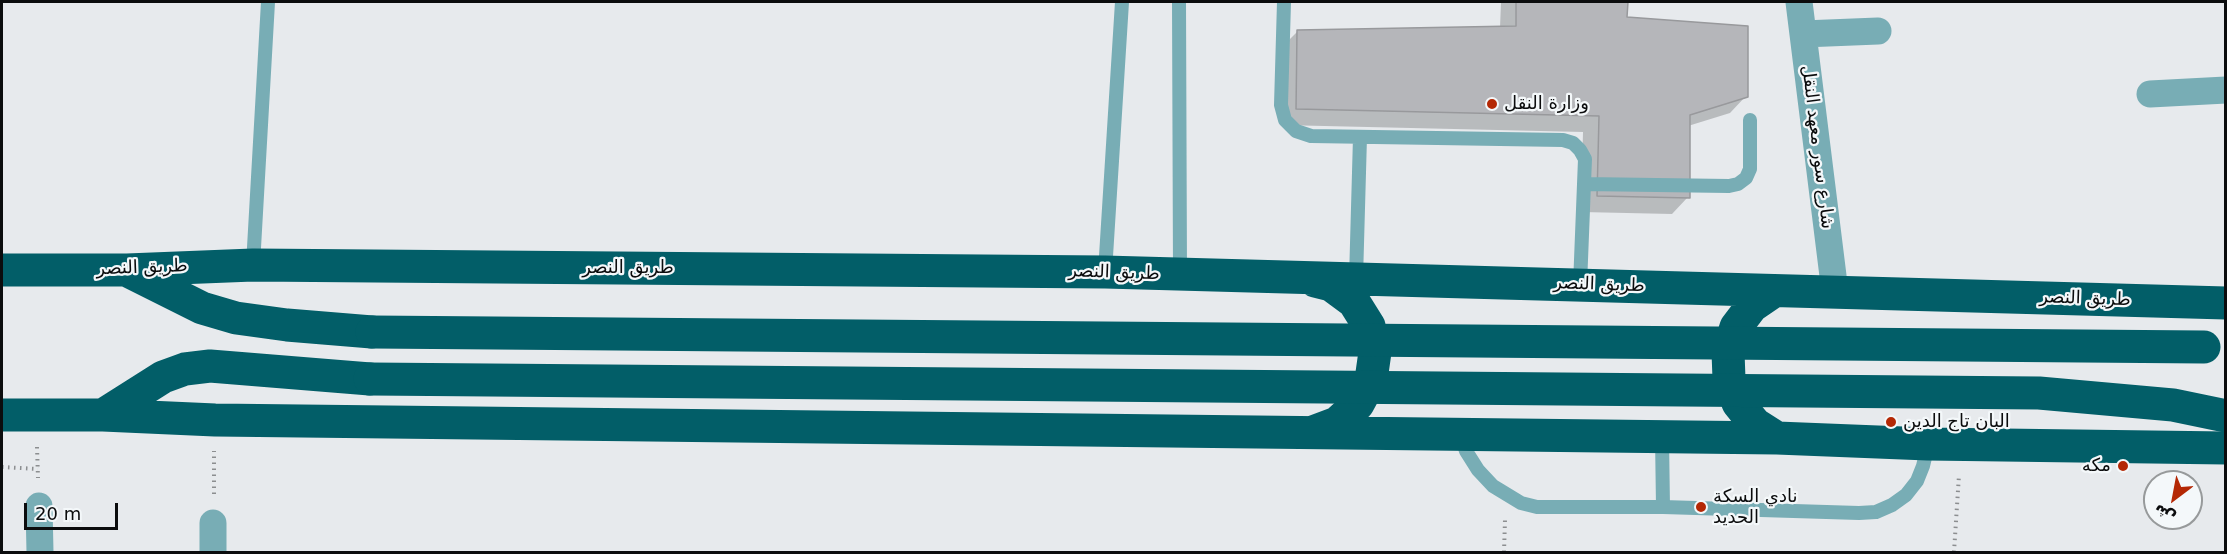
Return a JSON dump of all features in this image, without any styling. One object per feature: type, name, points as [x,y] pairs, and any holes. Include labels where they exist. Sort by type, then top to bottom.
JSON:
[{"type":"highway","name":"طريق النصر","points":[[2,270],[127,270],[253,265],[1105,272],[2226,303]]},
{"type":"highway","points":[[127,270],[202,308],[236,318],[372,332],[2192,347],[2226,350]]},
{"type":"highway","points":[[1305,278],[1331,285],[1354,302],[1369,326],[1375,352],[1371,380],[1358,404],[1337,423],[1312,433]]},
{"type":"highway","points":[[1774,291],[1752,306],[1736,327],[1728,352],[1729,379],[1738,403],[1755,424],[1777,438]]},
{"type":"highway","points":[[103,415],[163,377],[185,369],[210,366],[370,379],[2039,393],[2173,405],[2226,416]]},
{"type":"highway","points":[[2,415],[103,415],[215,420],[1777,438],[1928,444],[2226,448]]},
{"type":"street","name":"شارع سور معهد النقل","points":[[1799,2],[1835,292]]},
{"type":"street","points":[[1803,34],[1878,31]]},
{"type":"street","points":[[2150,94],[2226,90]]},
{"type":"street","points":[[39,506],[40,552]]},
{"type":"street","points":[[213,523],[213,552]]},
{"type":"lane","points":[[253,265],[268,2]]},
{"type":"lane","points":[[1105,272],[1122,2]]},
{"type":"lane","points":[[1179,2],[1180,275]]},
{"type":"lane","points":[[1284,2],[1281,105],[1285,120],[1296,131],[1311,136],[1563,140],[1573,143],[1585,159],[1580,285]]},
{"type":"lane","points":[[1584,184],[1729,186],[1738,183],[1746,178],[1750,169],[1750,120]]},
{"type":"lane","points":[[1356,279],[1360,137]]},
{"type":"lane","points":[[1460,434],[1466,451],[1478,470],[1493,486],[1506,495],[1537,507],[1663,507],[1876,512],[1906,495],[1917,482],[1928,444]]},
{"type":"lane","points":[[1662,437],[1663,507]]},
{"type":"path","points":[[36,416],[39,506]]},
{"type":"path","points":[[213,523],[215,420]]},
{"type":"path","points":[[1954,552],[1961,443]]},
{"type":"path","points":[[2,467],[38,469]]},
{"type":"path","points":[[1504,552],[1506,495]]},
{"type":"building","points":[[1516,2],[1628,2],[1627,17],[1748,26],[1748,97],[1690,115],[1690,198],[1597,196],[1599,116],[1296,109],[1297,30],[1516,26]]},
{"type":"place","name":"وزارة النقل","points":[[1492,104]]},
{"type":"place","name":"البان تاج الدين","points":[[1891,422]]},
{"type":"place","name":"مكه","points":[[2123,466]]},
{"type":"place","name":"نادي السكة الحديد","points":[[1701,507]]}]
